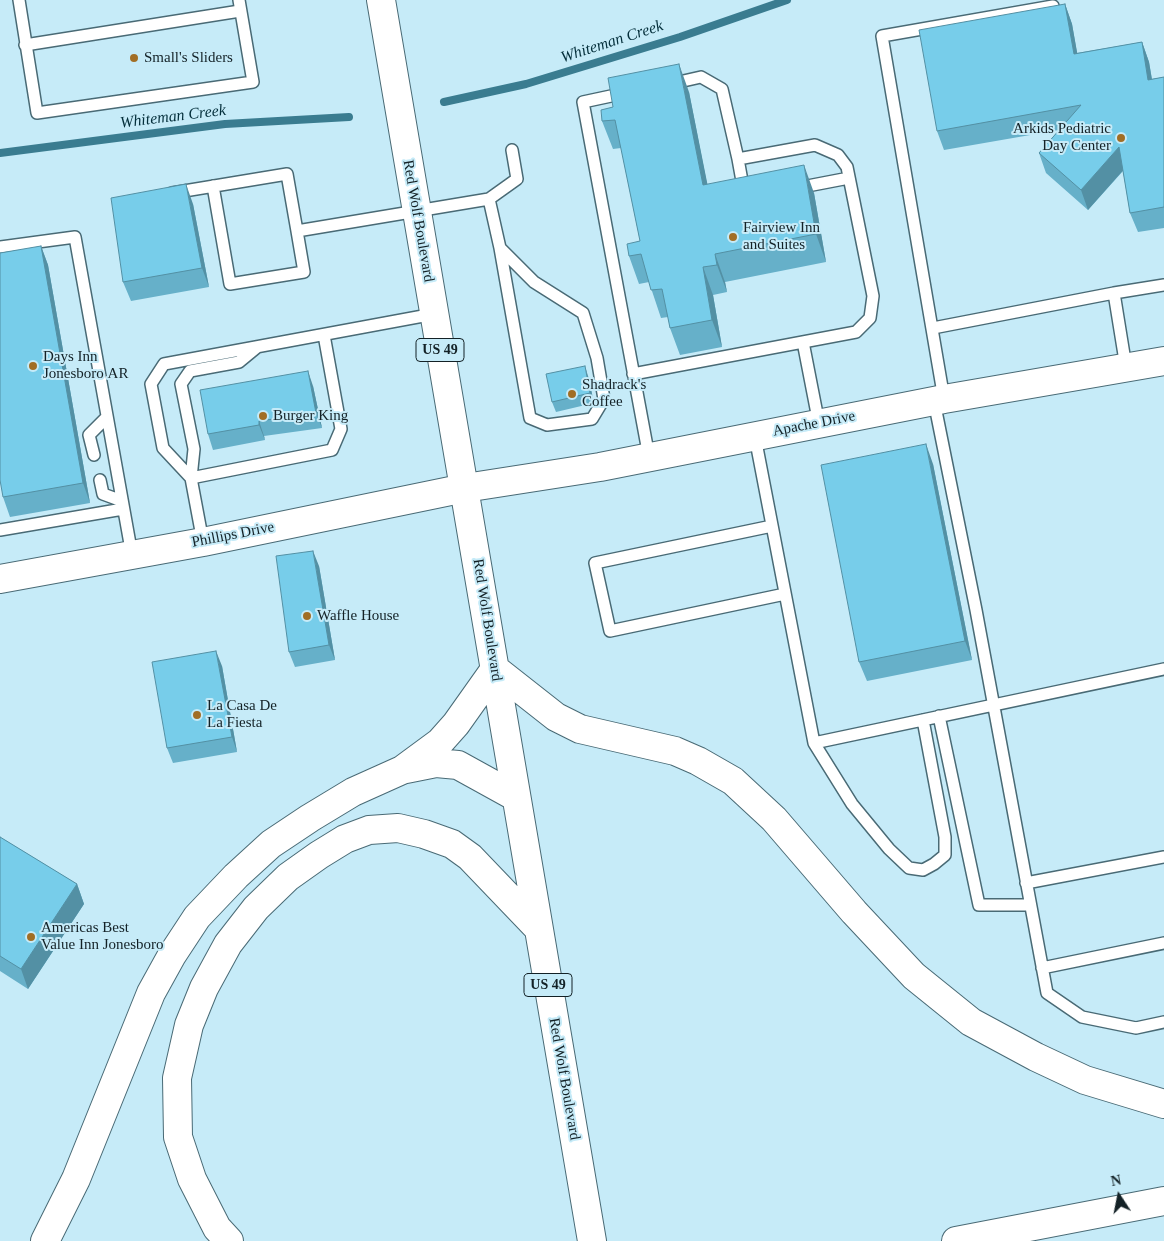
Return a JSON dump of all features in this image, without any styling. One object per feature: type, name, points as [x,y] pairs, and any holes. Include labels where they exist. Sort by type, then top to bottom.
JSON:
[{"type":"main road","name":"Red Wolf Boulevard","points":[[381,0],[592,1241]]},
{"type":"main road","name":"Apache Drive","points":[[465,488],[600,467],[939,400],[1164,361]]},
{"type":"main road","name":"Phillips Drive","points":[[0,579],[203,542],[465,488]]},
{"type":"main road","points":[[45,1241],[76,1179],[151,993],[172,955],[197,917],[236,876],[271,844],[353,792],[402,770],[440,742],[456,724],[495,669],[556,716],[580,729],[675,751],[698,761],[733,781],[774,819],[854,912],[914,976],[971,1022],[1036,1057],[1085,1080],[1164,1104]]},
{"type":"main road","points":[[402,770],[436,763],[458,765],[516,797]]},
{"type":"main road","points":[[229,1241],[217,1228],[192,1178],[178,1137],[176,1078],[189,1025],[204,988],[228,944],[256,908],[288,877],[319,854],[345,839],[369,830],[398,828],[424,834],[452,844],[470,857],[538,928]]},
{"type":"main road","points":[[956,1241],[1164,1202]]},
{"type":"lane","points":[[19,0],[25,45],[37,113],[253,82],[240,5],[25,45]]},
{"type":"lane","points":[[1053,6],[882,36],[933,328],[939,400],[1046,993],[1082,1017],[1136,1028],[1164,1022]]},
{"type":"lane","points":[[656,87],[701,77],[722,89],[745,198],[754,196]]},
{"type":"lane","points":[[638,90],[583,102],[649,457]]},
{"type":"lane","points":[[633,374],[856,332],[870,318],[872,296],[847,167],[838,155],[815,145],[738,159]]},
{"type":"lane","points":[[297,232],[489,199],[517,179],[512,150]]},
{"type":"lane","points":[[164,195],[213,186],[287,174],[304,272],[230,284],[213,186]]},
{"type":"lane","points":[[783,190],[849,178]]},
{"type":"lane","points":[[489,199],[500,248],[530,418],[547,425],[592,419],[604,399],[598,358],[583,313],[534,282],[500,248]]},
{"type":"lane","points":[[0,247],[74,237],[132,555]]},
{"type":"lane","points":[[933,328],[1164,285]]},
{"type":"lane","points":[[1114,293],[1126,367]]},
{"type":"lane","points":[[191,478],[163,448],[150,384],[164,364],[434,314]]},
{"type":"lane","points":[[191,478],[332,450],[340,429],[324,335]]},
{"type":"lane","points":[[803,342],[819,424]]},
{"type":"lane","points":[[203,542],[191,478],[194,449],[181,384],[190,371],[239,362],[258,347]]},
{"type":"lane","points":[[94,455],[89,434],[107,417]]},
{"type":"lane","points":[[754,436],[814,744],[852,804],[889,849],[909,868],[923,870],[945,855],[945,837],[923,720]]},
{"type":"lane","points":[[100,480],[103,494],[123,505]]},
{"type":"lane","points":[[0,530],[123,505]]},
{"type":"lane","points":[[772,526],[595,563],[610,631],[784,594]]},
{"type":"lane","points":[[814,744],[1164,669]]},
{"type":"lane","points":[[939,716],[979,905],[1030,905]]},
{"type":"lane","points":[[1026,883],[1164,857]]},
{"type":"lane","points":[[1042,968],[1164,943]]},
{"type":"building","name":"Arkids Pediatric Day Center","points":[[1065,4],[1074,54],[1142,42],[1148,80],[1164,77],[1164,207],[1130,213],[1119,147],[1081,190],[1039,153],[1081,105],[937,131],[919,30]]},
{"type":"building","name":"Fairview Inn and Suites","points":[[679,64],[703,185],[804,165],[816,234],[715,254],[717,265],[703,267],[712,320],[670,328],[662,289],[651,290],[641,254],[629,256],[627,244],[640,241],[615,120],[602,121],[601,110],[613,107],[608,78]]},
{"type":"building","points":[[186,184],[202,268],[123,282],[111,198]]},
{"type":"building","name":"Days Inn Jonesboro AR","points":[[41,246],[83,483],[3,497],[0,480],[0,253]]},
{"type":"building","points":[[585,366],[590,393],[552,402],[546,374]]},
{"type":"building","name":"Burger King","points":[[308,371],[316,413],[259,421],[259,425],[208,434],[200,390]]},
{"type":"building","points":[[926,444],[965,641],[859,662],[821,465]]},
{"type":"building","name":"Waffle House","points":[[313,551],[329,645],[289,652],[276,556]]},
{"type":"building","name":"La Casa De La Fiesta","points":[[216,651],[232,737],[167,748],[152,662]]},
{"type":"building","name":"Americas Best Value Inn Jonesboro","points":[[0,837],[77,884],[21,969],[0,956]]},
{"type":"waterway","name":"Whiteman Creek","points":[[444,102],[526,84],[680,37],[787,0]]},
{"type":"waterway","name":"Whiteman Creek","points":[[0,153],[225,124],[349,117]]},
{"type":"place","name":"Small's Sliders","points":[[134,58]]},
{"type":"place","name":"Arkids Pediatric Day Center","points":[[1121,138]]},
{"type":"place","name":"Fairview Inn and Suites","points":[[733,237]]},
{"type":"place","name":"Days Inn Jonesboro AR","points":[[33,366]]},
{"type":"place","name":"Shadrack's Coffee","points":[[572,394]]},
{"type":"place","name":"Burger King","points":[[263,416]]},
{"type":"place","name":"Waffle House","points":[[307,616]]},
{"type":"place","name":"La Casa De La Fiesta","points":[[197,715]]},
{"type":"place","name":"Americas Best Value Inn Jonesboro","points":[[31,937]]}]
